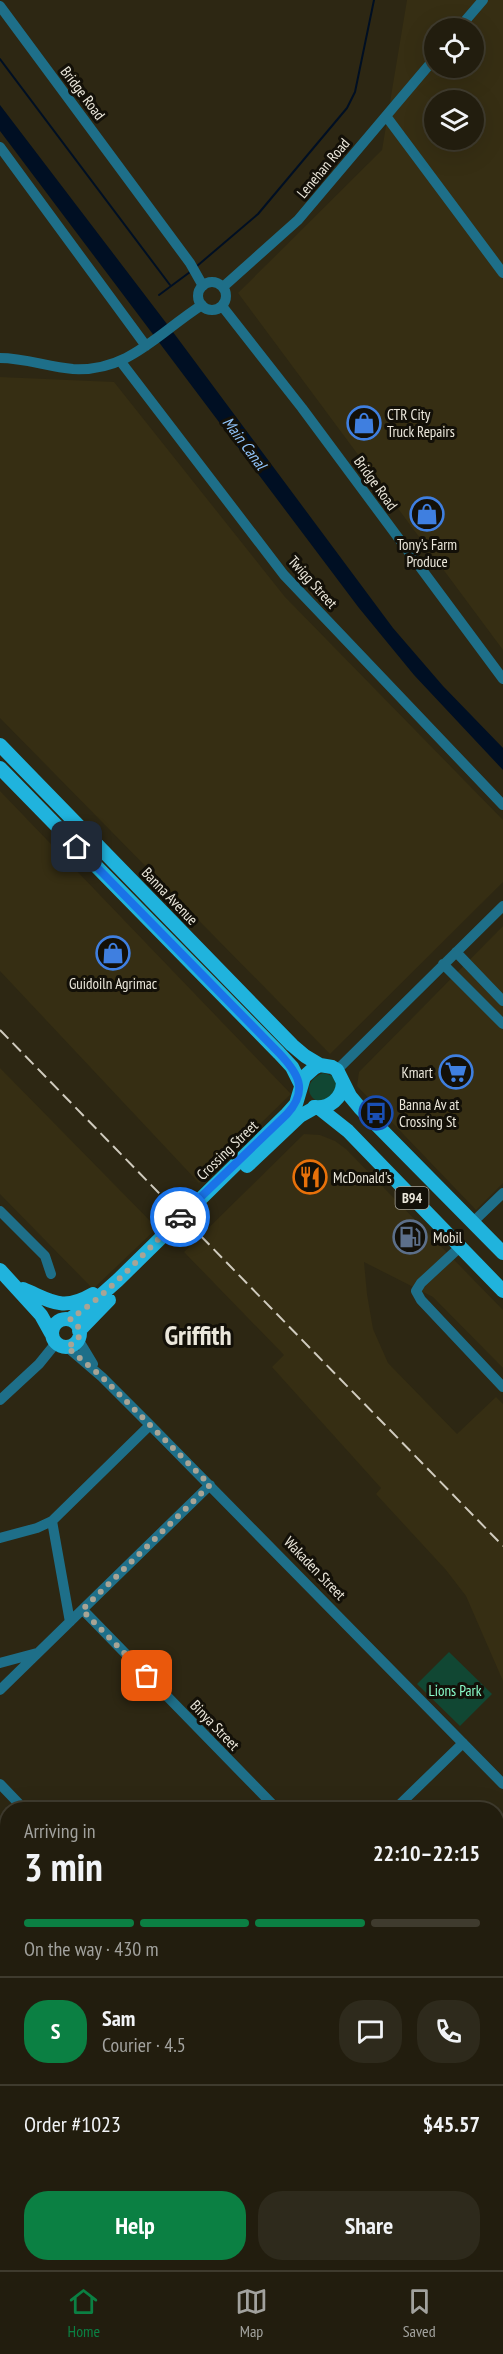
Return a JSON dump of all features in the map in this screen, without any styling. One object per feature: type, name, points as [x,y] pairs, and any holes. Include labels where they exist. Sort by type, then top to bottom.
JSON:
[{"type":"main road","name":"Banna Avenue","points":[[0,745],[292,1045],[320,1065]]},
{"type":"main road","name":"B94","points":[[0,768],[292,1067],[304,1101],[318,1108],[348,1131],[503,1291]]},
{"type":"main road","points":[[300,1086],[308,1072],[320,1065],[332,1067],[340,1076],[343,1089],[337,1098],[327,1106],[318,1108]]},
{"type":"main road","name":"B94","points":[[340,1076],[350,1096],[360,1108],[503,1253]]},
{"type":"main road","name":"Crossing Street","points":[[300,1086],[296,1104],[287,1114],[118,1280],[90,1305],[67,1319],[57,1322],[66,1339],[300,1116],[318,1108]]},
{"type":"main road","name":"Wakaden Street","points":[[1,1271],[66,1339]]},
{"type":"main road","name":"Wakaden Street","points":[[1,1271],[44,1307],[67,1319]]},
{"type":"main road","name":"Crossing Street","points":[[23,1289],[47,1301],[66,1305],[78,1303],[118,1280]]},
{"type":"main road","points":[[66,1339],[76,1324],[67,1319]]},
{"type":"street","points":[[468,18],[483,0]]},
{"type":"street","name":"Bridge Road","points":[[0,6],[190,263],[203,286]]},
{"type":"street","name":"Lenehan Road","points":[[223,287],[298,220],[424,71]]},
{"type":"street","points":[[386,116],[503,273]]},
{"type":"street","points":[[0,147],[150,342]]},
{"type":"street","points":[[213,282],[223,287],[226,297],[222,306],[213,310],[202,305],[198,293],[203,286],[213,282]]},
{"type":"street","points":[[0,358],[84,369],[121,362],[202,305]]},
{"type":"street","name":"Bridge Road","points":[[222,306],[302,408],[503,680]]},
{"type":"street","name":"Twigg Street","points":[[121,362],[284,575],[503,805]]},
{"type":"street","points":[[340,1076],[443,964],[503,906]]},
{"type":"street","points":[[456,952],[503,1001]]},
{"type":"street","points":[[443,964],[503,1024]]},
{"type":"street","points":[[473,1222],[503,1193]]},
{"type":"street","points":[[0,1210],[45,1256],[51,1274]]},
{"type":"street","points":[[460,1247],[421,1283],[416,1291],[421,1300],[503,1387]]},
{"type":"street","points":[[0,1400],[66,1339]]},
{"type":"street","name":"Wakaden Street","points":[[66,1339],[503,1784]]},
{"type":"street","points":[[0,1538],[37,1528],[52,1521],[150,1425]]},
{"type":"street","points":[[0,1690],[210,1485]]},
{"type":"street","points":[[52,1521],[70,1622]]},
{"type":"street","name":"Binya Street","points":[[82,1610],[270,1802]]},
{"type":"street","points":[[0,1663],[38,1652]]},
{"type":"street","points":[[402,1802],[463,1743]]},
{"type":"street","points":[[0,1784],[17,1802]]},
{"type":"shaded area","points":[[407,0],[503,0],[503,650],[238,293],[382,150]]},
{"type":"shaded area","points":[[0,377],[114,382],[285,597],[503,820],[503,882],[330,1054],[0,718]]},
{"type":"shaded area","points":[[0,791],[291,1094],[199,1183],[0,971]]},
{"type":"shaded area","points":[[503,926],[503,1183],[476,1210],[357,1086],[359,1072]]},
{"type":"shaded area","points":[[0,1068],[157,1228],[93,1289],[0,1194]]},
{"type":"shaded area","points":[[304,1134],[320,1135],[335,1141],[346,1149],[503,1310],[503,1368],[433,1297],[364,1262],[373,1329],[388,1363],[457,1434],[496,1397],[503,1404],[503,1681],[466,1596],[446,1570],[376,1494],[381,1488],[272,1367],[284,1355],[184,1252]]},
{"type":"green space","points":[[323,1073],[333,1076],[337,1086],[329,1099],[317,1101],[309,1090],[314,1078]]},
{"type":"green space","name":"Lions Park","points":[[449,1652],[492,1694],[460,1726],[417,1684]]},
{"type":"water","name":"Main Canal","points":[[0,105],[170,328],[393,628],[443,686],[503,748],[503,770],[414,675],[359,608],[0,131]]},
{"type":"waterway","points":[[197,266],[258,214],[347,108],[355,92],[374,0]]},
{"type":"waterway","points":[[0,59],[170,285]]},
{"type":"waterway","points":[[159,295],[190,272]]},
{"type":"railway","points":[[0,1030],[503,1546]]},
{"type":"way so far","points":[[147,1676],[82,1610],[210,1485],[102,1377],[67,1347],[77,1341],[80,1334],[78,1327],[70,1319],[118,1280],[180,1217]]},
{"type":"place","name":"CTR City Truck Repairs","points":[[364,423]]},
{"type":"place","name":"Tony's Farm Produce","points":[[427,514]]},
{"type":"place","name":"Guidoiln Agrimac","points":[[113,953]]},
{"type":"place","name":"Kmart","points":[[456,1072]]},
{"type":"place","name":"Banna Av at Crossing St","points":[[376,1113]]},
{"type":"place","name":"McDonald's","points":[[310,1177]]},
{"type":"place","name":"Mobil","points":[[410,1237]]},
{"type":"district","name":"Griffith","points":[[198,1335]]},
{"type":"route","points":[[77,847],[279,1053],[292,1067],[300,1083],[296,1104],[180,1217]]}]
